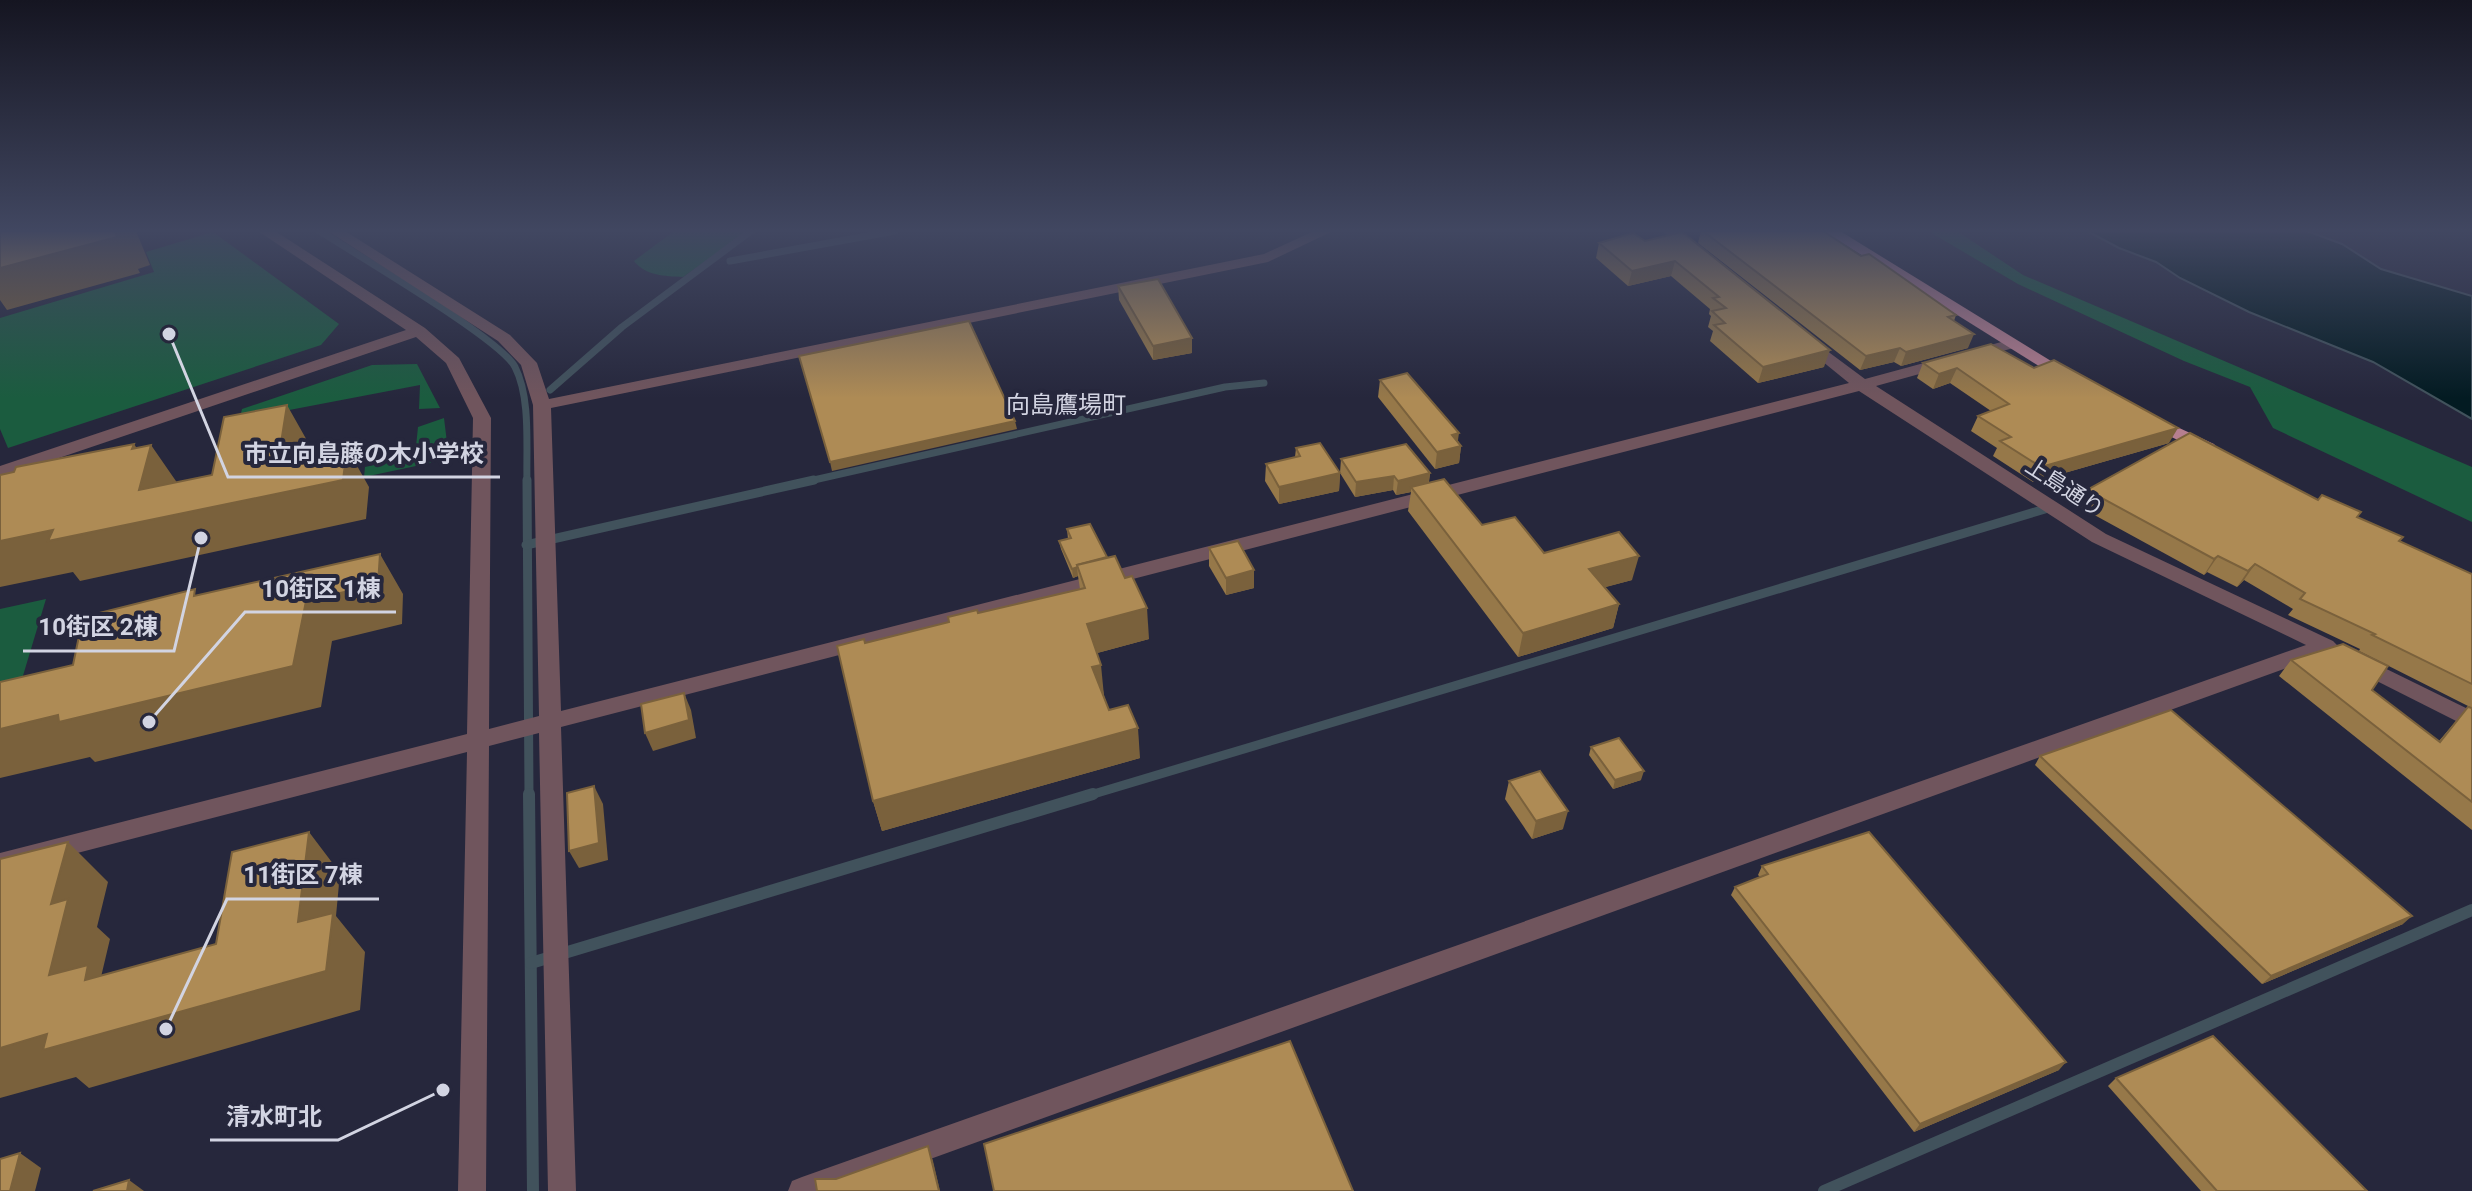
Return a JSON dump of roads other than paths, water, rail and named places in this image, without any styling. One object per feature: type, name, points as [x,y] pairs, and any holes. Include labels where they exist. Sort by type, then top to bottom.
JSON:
[{"type":"main road","points":[[1919,287],[2011,344],[2091,388]]},
{"type":"main road","points":[[2129,409],[2226,457]]},
{"type":"street","points":[[351,287],[419,331],[453,361],[482,418],[472,1191]]},
{"type":"street","points":[[423,287],[504,338],[529,363],[542,405],[545,541],[534,726],[556,956],[562,1191]]},
{"type":"street","points":[[542,405],[1127,287]]},
{"type":"street","name":"上島通り","points":[[1790,327],[1862,385],[2099,538],[2326,646],[2472,721]]},
{"type":"street","points":[[0,472],[419,331]]},
{"type":"street","points":[[0,863],[1862,385],[2011,344]]},
{"type":"street","points":[[802,1191],[2326,646]]},
{"type":"water","points":[[2197,287],[2440,287],[2472,296],[2472,419],[2373,362],[2249,312]]},
{"type":"waterway","points":[[408,287],[484,337],[515,367],[526,408],[527,480]]},
{"type":"waterway","points":[[550,390],[622,327],[676,287]]},
{"type":"waterway","points":[[805,482],[1225,387],[1264,383]]},
{"type":"waterway","points":[[527,480],[527,545]]},
{"type":"waterway","points":[[527,545],[814,480]]},
{"type":"waterway","points":[[1087,796],[2045,509]]},
{"type":"waterway","points":[[527,545],[529,796]]},
{"type":"waterway","points":[[529,794],[533,1191]]},
{"type":"waterway","points":[[531,963],[1093,794]]},
{"type":"waterway","points":[[1824,1191],[2472,910]]},
{"type":"place","name":"市立向島藤の木小学校","points":[[169,334]]},
{"type":"place","name":"10街区 2棟","points":[[201,538]]},
{"type":"place","name":"10街区 1棟","points":[[149,722]]},
{"type":"place","name":"11街区 7棟","points":[[166,1029]]},
{"type":"place","name":"清水町北","points":[[443,1090]]},
{"type":"district","name":"向島鷹場町","points":[[1066,405]]}]
